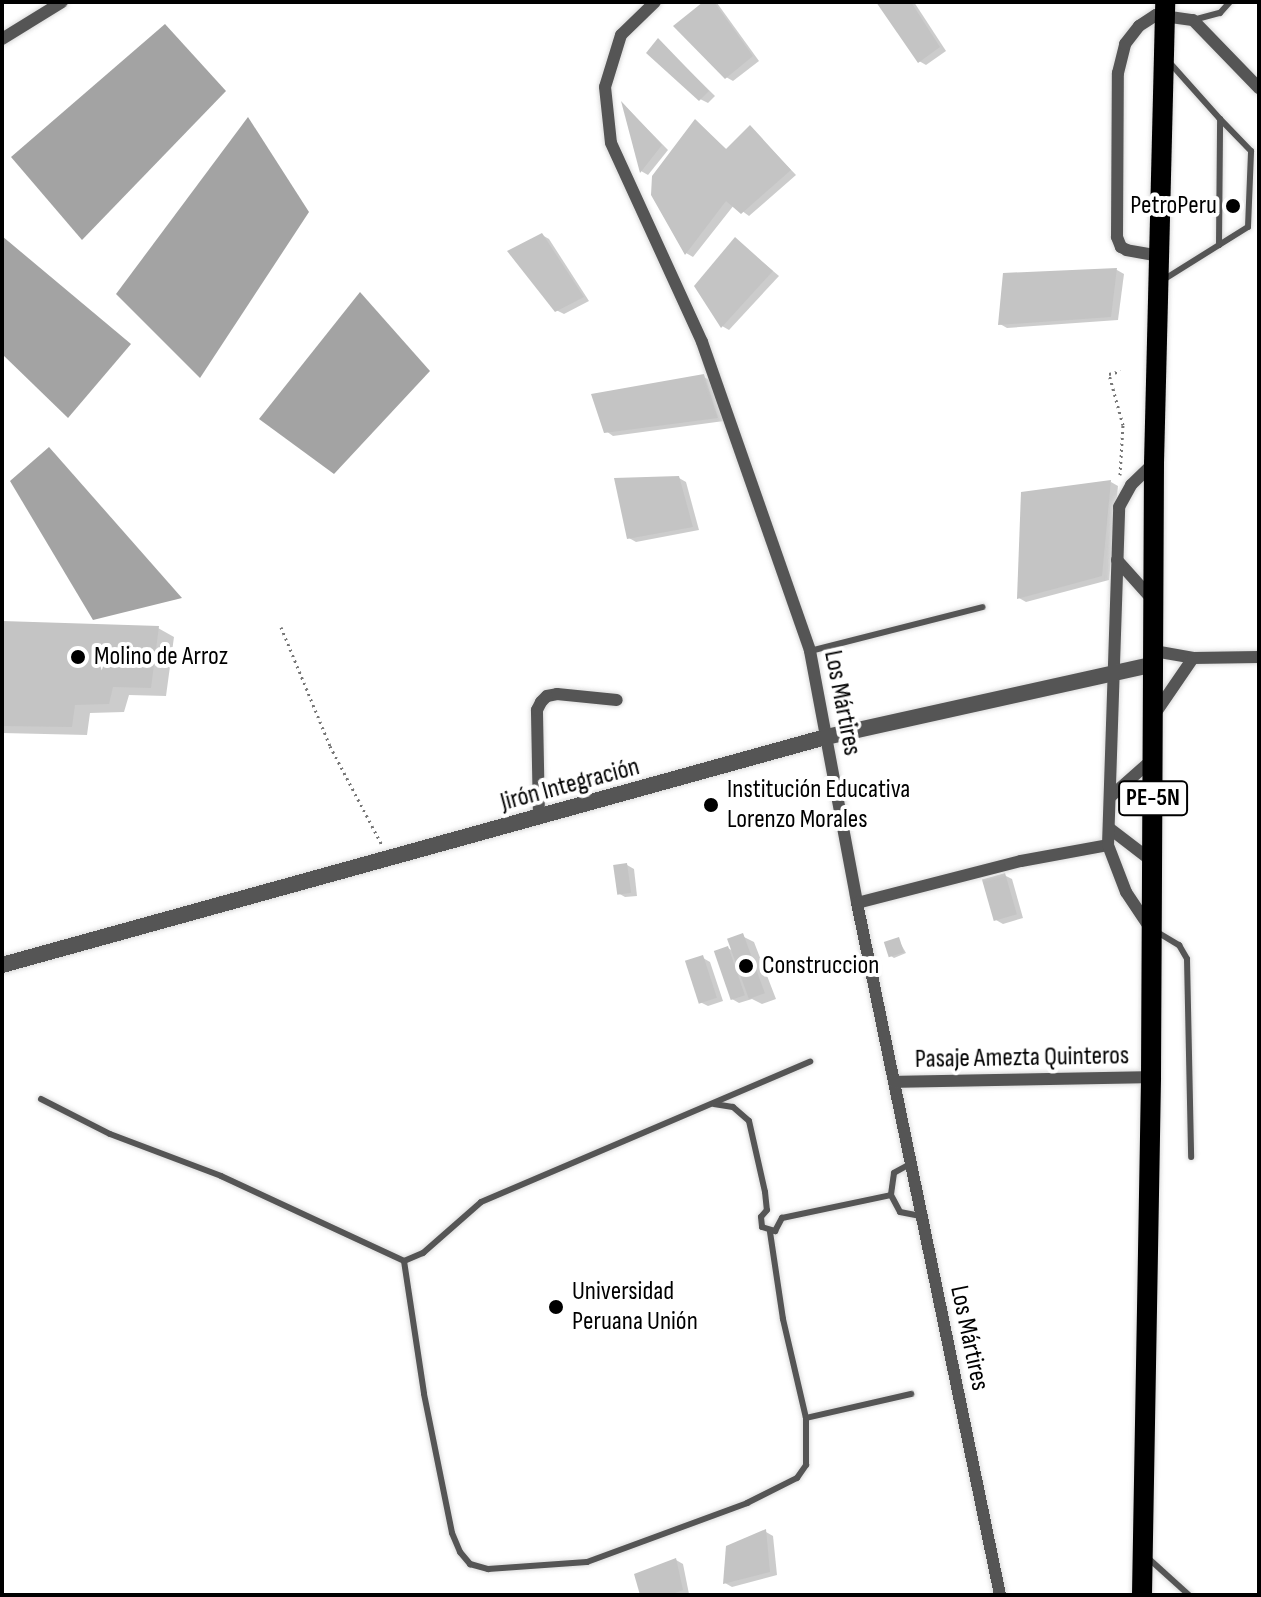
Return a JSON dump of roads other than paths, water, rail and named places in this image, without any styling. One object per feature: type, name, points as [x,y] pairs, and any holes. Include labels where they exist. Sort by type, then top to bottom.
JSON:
[{"type":"main road","name":"PE-5N","points":[[1142,1595],[1151,1077],[1154,463],[1164,9]]},
{"type":"street","points":[[2,39],[62,2]]},
{"type":"street","name":"Los Mártires","points":[[655,2],[621,35],[605,87],[611,143],[702,342],[810,651],[857,903],[1000,1595]]},
{"type":"street","points":[[1160,256],[1127,250],[1121,247],[1117,237],[1118,86],[1121,55],[1131,35],[1146,20],[1164,9],[1193,20],[1259,88]]},
{"type":"street","points":[[1151,929],[1126,892],[1108,845],[1119,507],[1131,485],[1154,463]]},
{"type":"street","points":[[1117,560],[1155,601]]},
{"type":"street","points":[[1154,658],[1259,657]]},
{"type":"street","name":"Jirón Integración","points":[[2,965],[826,737],[1113,674],[1154,658]]},
{"type":"street","points":[[1154,715],[1193,658]]},
{"type":"street","points":[[539,817],[537,710],[541,702],[547,696],[557,694],[617,700]]},
{"type":"street","points":[[1110,797],[1153,759]]},
{"type":"street","points":[[1109,828],[1152,861]]},
{"type":"street","points":[[857,903],[1021,861],[1108,845]]},
{"type":"street","name":"Pasaje Amezta Quinteros","points":[[894,1082],[1151,1077]]},
{"type":"lane","points":[[1193,20],[1220,13],[1230,2]]},
{"type":"lane","points":[[1160,282],[1248,227],[1251,151],[1164,56]]},
{"type":"lane","points":[[1219,245],[1220,119]]},
{"type":"lane","points":[[810,651],[982,607]]},
{"type":"lane","points":[[1151,929],[1169,937],[1187,959],[1191,1157]]},
{"type":"lane","points":[[41,1099],[110,1134],[221,1176],[404,1261],[423,1253],[481,1202],[810,1062]]},
{"type":"lane","points":[[404,1261],[424,1394],[452,1533],[470,1564],[488,1569],[587,1562],[782,1487],[802,1472],[808,1458],[806,1418],[783,1319],[770,1232],[760,1222],[767,1210],[749,1121],[733,1107],[710,1103]]},
{"type":"lane","points":[[910,1164],[894,1173],[891,1195],[900,1212],[921,1216]]},
{"type":"lane","points":[[782,1218],[891,1195]]},
{"type":"lane","points":[[767,1210],[776,1211],[782,1218]]},
{"type":"lane","points":[[770,1232],[779,1228],[782,1218]]},
{"type":"lane","points":[[806,1418],[911,1394]]},
{"type":"lane","points":[[1143,1553],[1189,1595]]},
{"type":"lane","points":[[1177,1582],[1177,1595]]},
{"type":"place","name":"PetroPeru","points":[[1233,206]]},
{"type":"place","name":"Molino de Arroz","points":[[78,657]]},
{"type":"place","name":"Institución Educativa Lorenzo Morales","points":[[711,805]]},
{"type":"place","name":"Construccion","points":[[746,966]]},
{"type":"place","name":"Universidad Peruana Unión","points":[[556,1307]]}]
